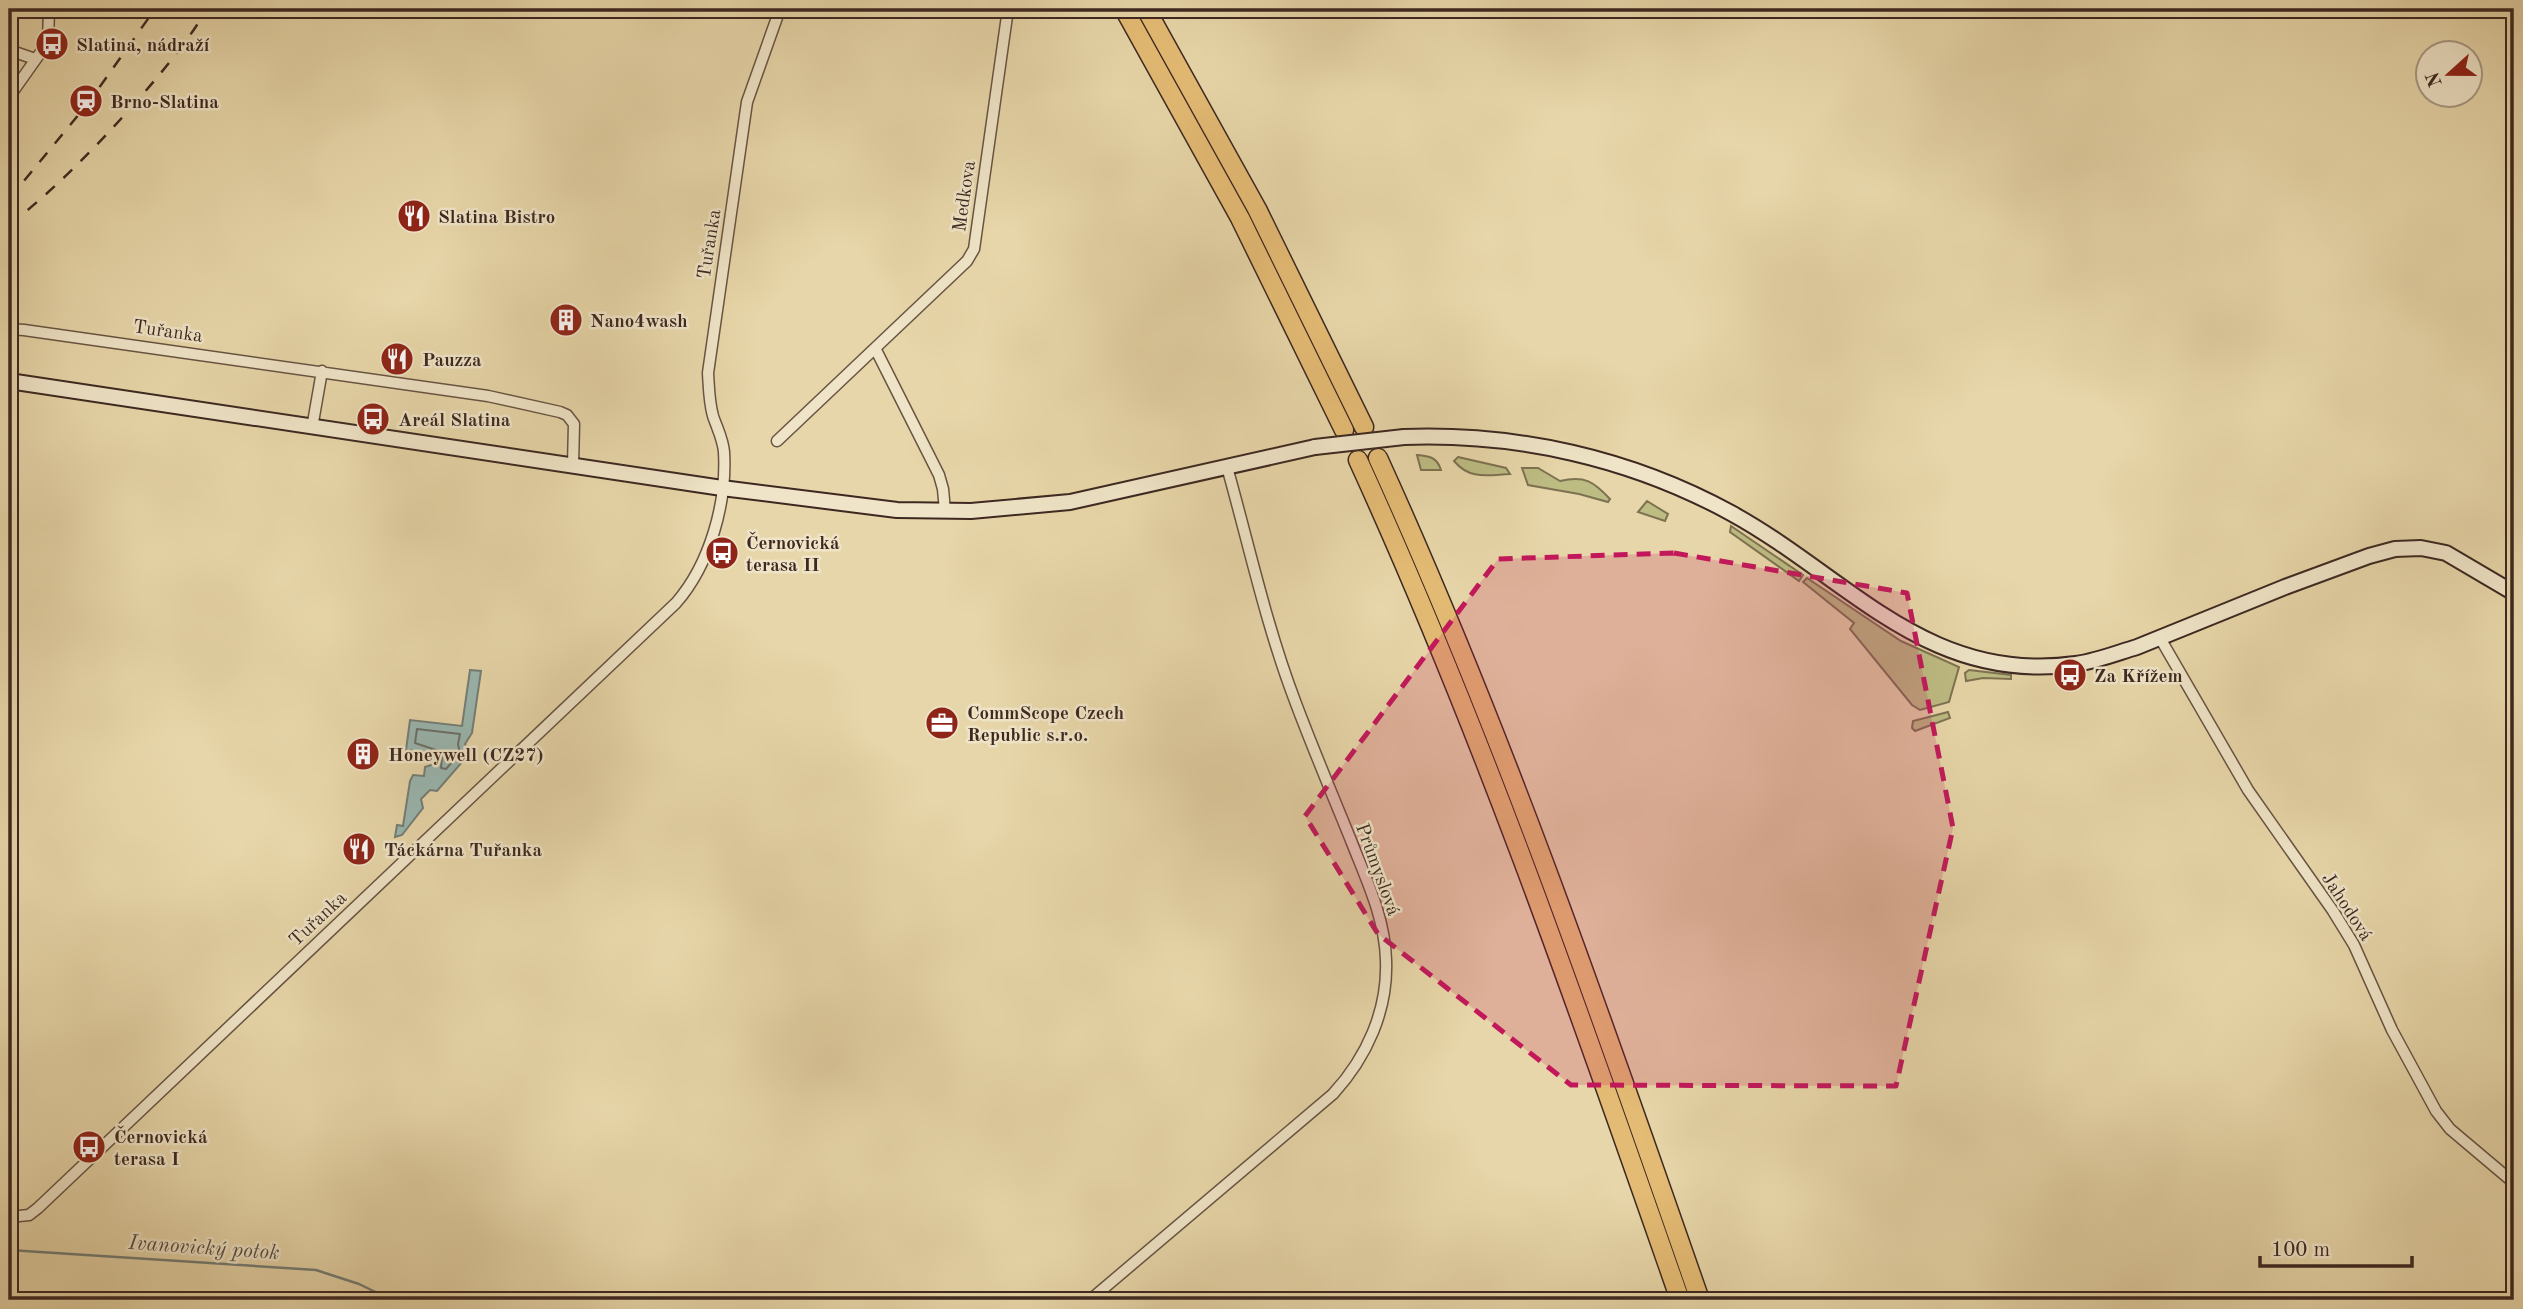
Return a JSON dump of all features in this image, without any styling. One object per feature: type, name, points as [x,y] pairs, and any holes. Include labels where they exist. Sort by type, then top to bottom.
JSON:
[{"type":"highway","points":[[1124,9],[1240,218],[1344,430]]},
{"type":"highway","points":[[1146,9],[1257,208],[1364,428]]},
{"type":"highway","points":[[1378,458],[1431,575],[1509,768],[1577,947],[1700,1300]]},
{"type":"highway","points":[[1358,460],[1414,585],[1487,764],[1558,952],[1680,1300]]},
{"type":"street","points":[[9,97],[48,42],[49,9]]},
{"type":"street","name":"Tuřanka","points":[[9,1217],[33,1213],[676,603],[690,585],[700,567],[716,524],[722,488],[724,450],[709,401],[708,373],[747,102],[780,9]]},
{"type":"street","name":"Medkova","points":[[777,441],[967,261],[974,249],[1008,9]]},
{"type":"street","points":[[9,50],[35,59]]},
{"type":"street","name":"Tuřanka","points":[[9,330],[322,371],[488,396],[560,412],[567,415],[574,424],[573,466]]},
{"type":"street","points":[[875,348],[939,475],[945,511]]},
{"type":"street","points":[[312,428],[322,371]]},
{"type":"street","points":[[9,381],[722,488],[876,508],[945,511],[1009,509],[1070,502],[1315,447],[1404,436],[1474,437],[1556,449],[1600,459],[1663,480],[1754,526],[1893,623],[1929,642],[1967,657],[2007,665],[2066,665],[2111,655],[2344,565],[2404,548],[2428,548],[2446,554],[2514,593]]},
{"type":"street","name":"Průmyslová","points":[[1090,1300],[1333,1094],[1367,1045],[1377,1023],[1384,993],[1386,958],[1378,912],[1280,657],[1227,467]]},
{"type":"street","name":"Jahodová","points":[[2160,638],[2248,790],[2349,937],[2392,1030],[2436,1111],[2450,1129],[2514,1183]]},
{"type":"highlighted area","points":[[1674,553],[1907,593],[1953,828],[1896,1086],[1571,1085],[1378,934],[1305,816],[1498,559]]},
{"type":"shaded area","points":[[1417,455],[1432,458],[1441,470],[1421,470]]},
{"type":"shaded area","points":[[1458,457],[1506,468],[1510,474],[1473,474],[1454,461]]},
{"type":"shaded area","points":[[1522,468],[1538,468],[1560,481],[1588,481],[1610,499],[1608,502],[1528,485]]},
{"type":"shaded area","points":[[1647,501],[1668,514],[1665,521],[1638,512]]},
{"type":"shaded area","points":[[1731,526],[1803,575],[1799,581],[1730,532]]},
{"type":"shaded area","points":[[1807,578],[1901,641],[1959,667],[1949,702],[1920,710],[1912,705],[1850,629],[1854,623],[1803,582]]},
{"type":"shaded area","points":[[1969,670],[2011,675],[2011,679],[1983,678],[1966,681],[1965,673]]},
{"type":"shaded area","points":[[1948,712],[1950,718],[1915,731],[1912,728],[1913,721]]},
{"type":"water","points":[[470,670],[481,671],[472,733],[465,744],[469,754],[437,791],[430,790],[421,799],[423,808],[402,835],[395,837],[397,825],[403,826],[413,775],[424,776],[425,767],[434,764],[435,757],[425,752],[406,750],[410,720],[462,726]]},
{"type":"waterway","name":"Ivanovický potok","points":[[9,1250],[316,1270],[359,1284],[392,1300]]},
{"type":"railway","points":[[9,199],[89,102],[155,9]]},
{"type":"railway","points":[[9,225],[56,185],[115,126],[170,61],[207,9]]},
{"type":"place","name":"Slatina, nádraží","points":[[52,44]]},
{"type":"place","name":"Brno-Slatina","points":[[86,101]]},
{"type":"place","name":"Slatina Bistro","points":[[414,216]]},
{"type":"place","name":"Nano4wash","points":[[566,320]]},
{"type":"place","name":"Pauzza","points":[[397,359]]},
{"type":"place","name":"Areál Slatina","points":[[373,419]]},
{"type":"place","name":"Černovická terasa II","points":[[722,553]]},
{"type":"place","name":"Za Křížem","points":[[2070,675]]},
{"type":"place","name":"CommScope Czech Republic s.r.o.","points":[[942,723]]},
{"type":"place","name":"Honeywell (CZ27)","points":[[363,754]]},
{"type":"place","name":"Táckárna Tuřanka","points":[[359,849]]},
{"type":"place","name":"Černovická terasa I","points":[[89,1147]]}]
